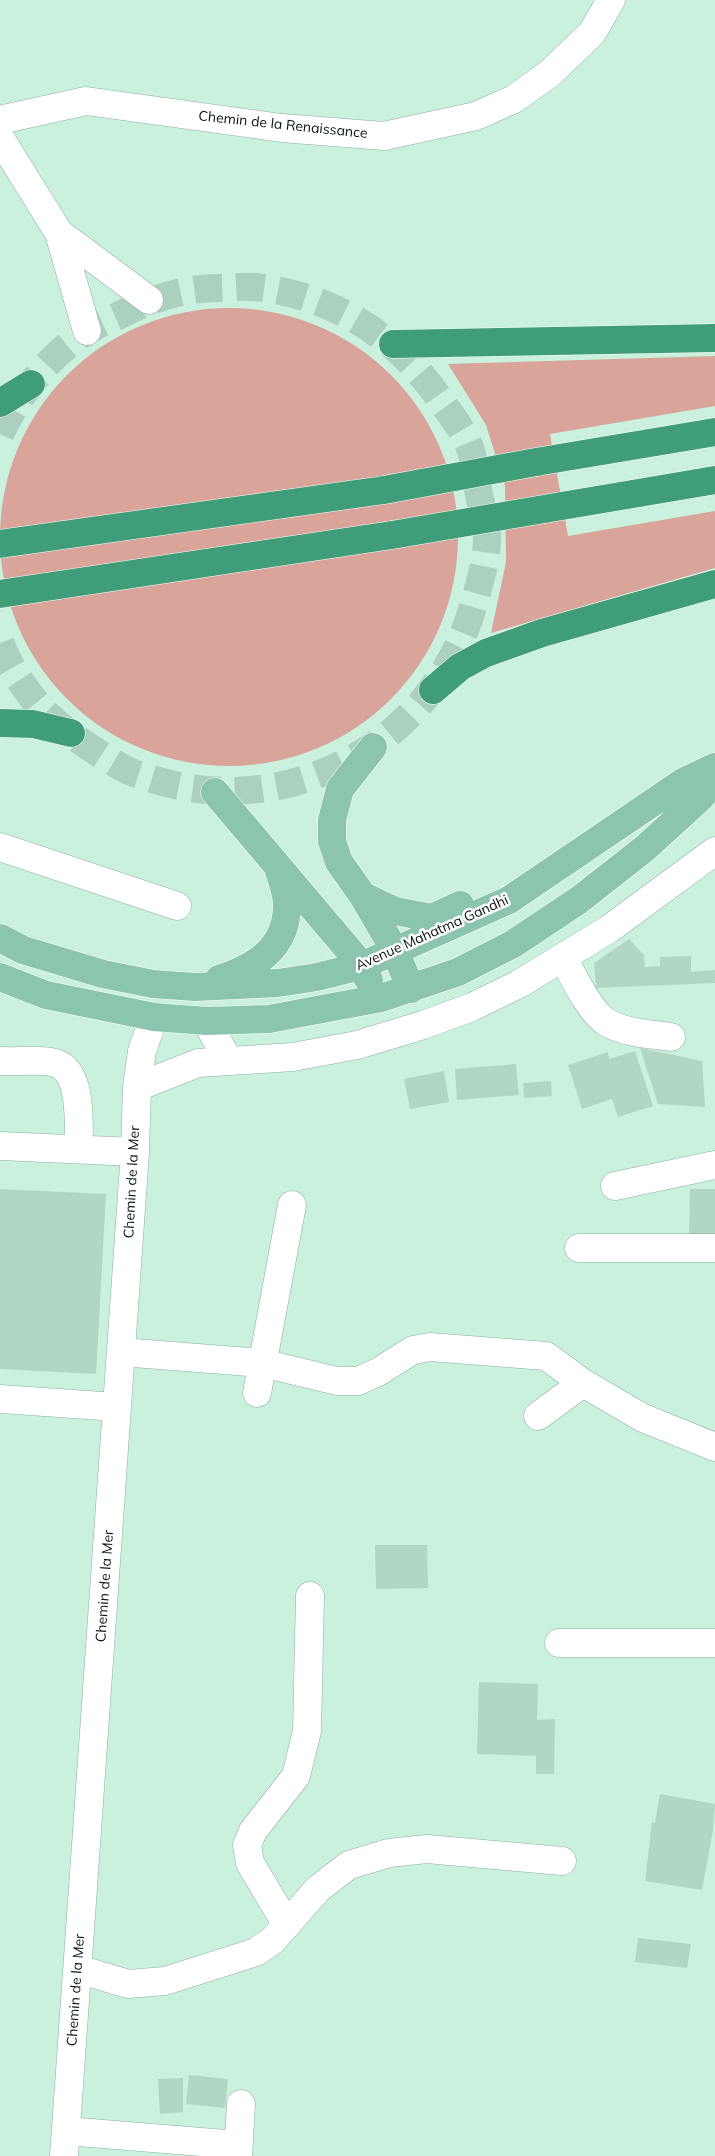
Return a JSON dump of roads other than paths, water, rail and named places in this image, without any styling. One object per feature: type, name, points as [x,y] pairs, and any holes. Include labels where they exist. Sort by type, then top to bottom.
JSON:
[{"type":"highway","points":[[393,344],[715,338]]},
{"type":"highway","points":[[0,403],[31,384]]},
{"type":"highway","points":[[0,544],[67,533],[384,490],[715,432]]},
{"type":"highway","points":[[0,594],[392,535],[715,480]]},
{"type":"highway","points":[[433,690],[460,667],[486,653],[542,633],[715,584]]},
{"type":"highway","points":[[0,723],[33,724],[71,733]]},
{"type":"main road","points":[[373,747],[340,789],[332,820],[332,841],[339,862],[363,896],[395,951],[411,989]]},
{"type":"main road","name":"Avenue Mahatma Gandhi","points":[[0,938],[24,950],[103,974],[153,984],[195,987],[278,983],[317,977],[361,966],[509,900],[683,782],[715,767]]},
{"type":"main road","points":[[0,977],[46,995],[154,1017],[206,1021],[269,1019],[381,998],[458,972],[513,944],[579,900],[644,849],[699,799],[715,781]]},
{"type":"main road","points":[[215,792],[278,864],[361,966],[381,998]]},
{"type":"main road","points":[[195,987],[231,975],[253,965],[274,947],[285,928],[287,903],[278,864]]},
{"type":"main road","points":[[363,896],[395,911],[432,918],[514,882],[542,879]]},
{"type":"main road","points":[[154,1017],[171,1000],[203,1004],[230,1004],[259,983]]},
{"type":"street","name":"Chemin de la Renaissance","points":[[0,122],[4,119],[86,101],[282,128],[384,136],[476,116],[514,99],[548,74],[592,33],[611,0]]},
{"type":"street","points":[[0,138],[59,232],[88,331]]},
{"type":"street","points":[[59,232],[149,300]]},
{"type":"street","points":[[0,847],[177,906]]},
{"type":"street","points":[[137,1087],[198,1063],[293,1058],[357,1045],[423,1025],[472,1007],[519,984],[616,924],[715,851]]},
{"type":"street","points":[[563,958],[593,1009],[605,1022],[621,1029],[671,1037]]},
{"type":"street","name":"Chemin de la Mer","points":[[65,2144],[135,1152],[137,1087],[142,1051],[154,1017]]},
{"type":"street","points":[[206,1021],[229,1061]]},
{"type":"street","points":[[0,1061],[52,1062],[64,1067],[72,1077],[76,1090],[79,1148]]},
{"type":"street","points":[[0,1146],[79,1148],[135,1152]]},
{"type":"street","points":[[615,1186],[715,1165]]},
{"type":"street","points":[[257,1393],[292,1205]]},
{"type":"street","points":[[578,1248],[715,1248]]},
{"type":"street","points":[[121,1352],[262,1363],[337,1381],[358,1381],[378,1372],[413,1350],[430,1347],[546,1356],[583,1383],[643,1418],[715,1447]]},
{"type":"street","points":[[538,1416],[583,1383]]},
{"type":"street","points":[[0,1399],[117,1407]]},
{"type":"street","points":[[287,1925],[250,1863],[247,1845],[252,1831],[296,1776],[307,1731],[310,1596]]},
{"type":"street","points":[[559,1642],[715,1643]]},
{"type":"street","points":[[78,1969],[128,1984],[166,1982],[256,1952],[273,1940],[318,1889],[349,1865],[389,1853],[427,1849],[562,1861]]},
{"type":"street","points":[[65,2144],[238,2150],[241,2104]]},
{"type":"tunnel","points":[[0,434],[26,390],[49,362],[75,339],[96,326],[155,299],[180,292],[249,287],[282,291],[335,309],[360,322],[383,338],[424,378],[457,423],[470,448],[487,536],[480,583],[472,610],[452,658],[423,700],[387,735],[346,762],[300,781],[251,790],[200,789],[149,778],[129,771],[90,748],[48,715],[34,700],[17,676],[0,642]]}]
